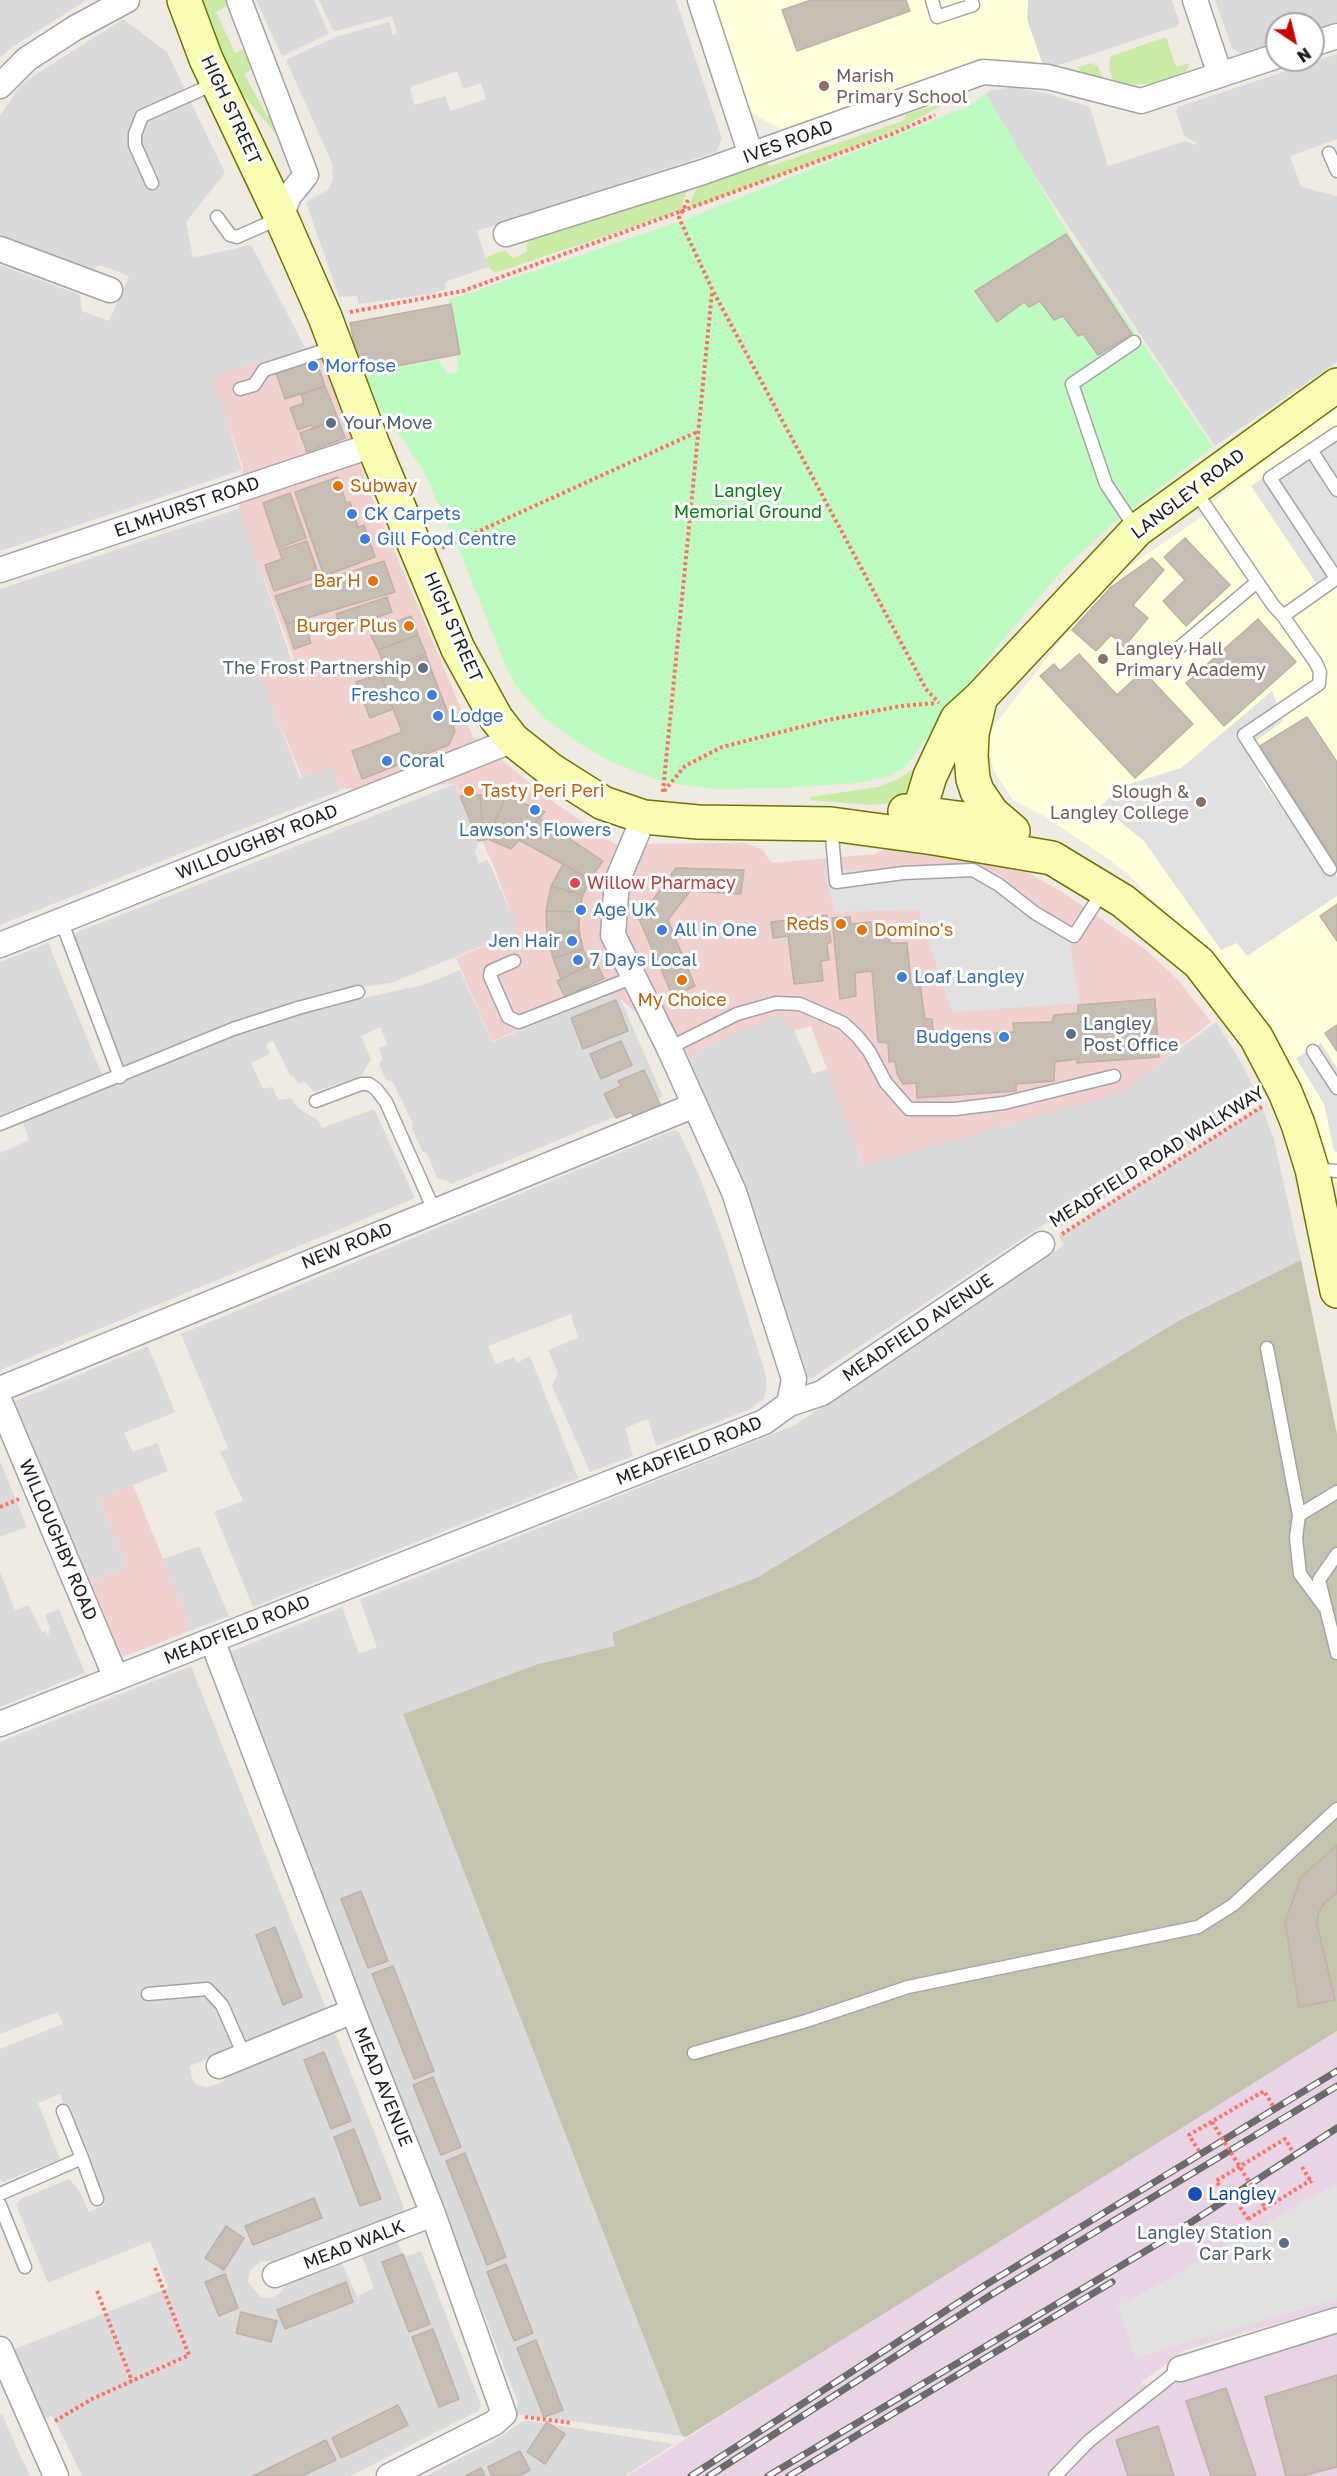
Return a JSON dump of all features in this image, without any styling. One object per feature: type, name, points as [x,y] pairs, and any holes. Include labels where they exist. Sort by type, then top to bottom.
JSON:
[{"type":"main road","name":"HIGH STREET","points":[[184,0],[235,120],[285,206],[374,445],[459,649],[496,718],[513,740],[551,770],[603,803],[656,809],[698,822],[831,824],[933,822]]},
{"type":"main road","name":"LANGLEY ROAD","points":[[933,822],[966,725],[959,707],[1137,530],[1337,385]]},
{"type":"main road","points":[[959,707],[972,734],[971,756],[977,791],[1003,824],[1052,858],[1123,901],[1198,963],[1256,1037],[1285,1092],[1298,1124],[1325,1170],[1337,1291]]},
{"type":"main road","name":"HIGH STREET","points":[[698,822],[803,806],[933,822]]},
{"type":"main road","points":[[933,822],[1003,824]]},
{"type":"main road","points":[[933,822],[1052,858]]},
{"type":"street","points":[[0,86],[27,59],[75,28],[127,0]]},
{"type":"street","points":[[239,0],[306,175],[285,206]]},
{"type":"street","points":[[700,0],[751,155]]},
{"type":"street","points":[[1195,0],[1220,75]]},
{"type":"street","name":"IVES ROAD","points":[[517,236],[983,72],[1048,77],[1141,101],[1265,60]]},
{"type":"street","points":[[0,249],[110,290]]},
{"type":"street","name":"ELMHURST ROAD","points":[[0,570],[374,445]]},
{"type":"street","name":"WILLOUGHBY ROAD","points":[[0,945],[513,740]]},
{"type":"street","points":[[656,809],[617,881],[613,935],[669,1048],[734,1192],[794,1378],[789,1404]]},
{"type":"street","name":"NEW ROAD","points":[[0,1389],[695,1104]]},
{"type":"street","name":"MEADFIELD AVENUE","points":[[789,1404],[822,1393],[1042,1244]]},
{"type":"street","name":"WILLOUGHBY ROAD","points":[[0,1402],[116,1678]]},
{"type":"street","name":"MEADFIELD ROAD","points":[[0,1724],[764,1422],[789,1404]]},
{"type":"street","name":"MEAD AVENUE","points":[[212,1640],[433,2214],[504,2415]]},
{"type":"street","points":[[219,2066],[353,2011]]},
{"type":"street","name":"MEAD WALK","points":[[275,2276],[433,2214]]},
{"type":"street","points":[[1180,2369],[1337,2320]]},
{"type":"street","points":[[0,2349],[56,2476]]},
{"type":"street","points":[[390,2476],[494,2423],[504,2415]]},
{"type":"lane","points":[[932,0],[937,17],[973,5],[971,0]]},
{"type":"lane","points":[[152,183],[135,145],[135,134],[142,116],[217,82]]},
{"type":"lane","points":[[1329,153],[1337,171]]},
{"type":"lane","points":[[217,217],[230,235],[237,237],[285,206]]},
{"type":"lane","points":[[240,389],[254,385],[264,370],[330,332]]},
{"type":"lane","points":[[1134,342],[1072,384],[1106,484],[1137,530]]},
{"type":"lane","points":[[1283,616],[1336,578],[1269,478],[1337,433]]},
{"type":"lane","points":[[1311,450],[1337,490]]},
{"type":"lane","points":[[1193,488],[1316,663],[1320,672],[1319,684],[1244,735],[1330,869]]},
{"type":"lane","points":[[1174,652],[1257,582]]},
{"type":"lane","points":[[831,824],[836,882],[903,873],[973,870],[999,885],[1035,913],[1074,936],[1104,890]]},
{"type":"lane","points":[[61,920],[120,1077]]},
{"type":"lane","points":[[513,961],[491,971],[490,976],[508,1017],[519,1022],[634,977]]},
{"type":"lane","points":[[0,1124],[120,1077],[232,1029],[358,992]]},
{"type":"lane","points":[[669,1048],[737,1014],[776,1003],[800,1004],[843,1023],[857,1036],[869,1052],[886,1083],[909,1109],[955,1109],[1004,1103],[1114,1077]]},
{"type":"lane","points":[[1313,1051],[1337,1088]]},
{"type":"lane","points":[[316,1101],[361,1084],[369,1084],[376,1089],[386,1102],[434,1210]]},
{"type":"lane","points":[[1266,1348],[1299,1515],[1296,1538],[1300,1574],[1326,1609]]},
{"type":"lane","points":[[1299,1515],[1337,1492]]},
{"type":"lane","points":[[1337,1554],[1319,1580],[1337,1653]]},
{"type":"lane","points":[[694,2053],[806,2021],[908,1987],[1198,1927],[1233,1905],[1337,1809]]},
{"type":"lane","points":[[148,1994],[207,1989],[222,2005],[244,2055]]},
{"type":"lane","points":[[63,2111],[97,2199]]},
{"type":"lane","points":[[0,2194],[82,2158]]},
{"type":"lane","points":[[0,2205],[26,2267]]},
{"type":"lane","points":[[1056,2476],[1089,2441],[1180,2369]]},
{"type":"path","points":[[330,332],[463,291],[892,134],[935,115]]},
{"type":"path","points":[[703,172],[679,218],[712,291],[926,689],[959,707]]},
{"type":"path","points":[[656,809],[712,291]]},
{"type":"path","points":[[422,557],[698,431]]},
{"type":"path","points":[[656,809],[685,766],[722,747],[828,720],[901,706],[959,707]]},
{"type":"path","name":"MEADFIELD ROAD WALKWAY","points":[[1042,1244],[1063,1233],[1285,1092]]},
{"type":"path","points":[[1199,2151],[1189,2135],[1212,2121],[1264,2091],[1273,2106]]},
{"type":"path","points":[[1212,2121],[1266,2209]]},
{"type":"path","points":[[1226,2195],[1216,2181],[1239,2166],[1285,2139],[1293,2152]]},
{"type":"path","points":[[1240,2207],[1249,2221],[1253,2216],[1311,2181],[1302,2167]]},
{"type":"path","points":[[36,2432],[92,2399],[189,2355],[155,2268]]},
{"type":"path","points":[[97,2291],[132,2381]]},
{"type":"path","points":[[504,2415],[572,2423]]},
{"type":"shaded area","points":[[0,0],[87,0],[12,47],[0,58]]},
{"type":"shaded area","points":[[256,0],[314,0],[329,34],[282,56]]},
{"type":"shaded area","points":[[319,0],[676,0],[722,139],[716,152],[477,231],[488,267],[445,282],[446,289],[431,294],[359,304],[357,296],[339,297],[306,202],[328,190],[333,180],[332,163],[286,60],[335,37],[389,22],[393,35],[397,33],[392,16],[333,30]],"holes":[[[457,71],[464,89],[481,83],[486,99],[450,111],[445,96],[414,105],[410,87]]]},
{"type":"shaded area","name":"Marish Primary School","points":[[707,0],[1028,0],[1027,19],[1042,63],[1015,59],[986,62],[781,129],[744,109]]},
{"type":"shaded area","points":[[1028,0],[1172,0],[1179,22],[1177,26],[1056,66],[1042,63],[1027,19]]},
{"type":"shaded area","points":[[1215,0],[1337,0],[1337,22],[1325,26],[1325,12],[1265,12],[1265,47],[1242,54],[1232,48]]},
{"type":"shaded area","points":[[123,19],[167,52],[225,173],[186,222],[193,258],[251,245],[306,349],[274,361],[248,365],[214,378],[242,470],[0,551],[0,265],[80,295],[82,311],[109,321],[129,276],[100,265],[85,274],[0,241],[0,116],[20,86]]},
{"type":"shaded area","points":[[1337,54],[1337,139],[1290,156],[1301,187],[1337,196],[1337,362],[1215,446],[1022,157],[986,94],[992,90],[1015,87],[1049,94],[1090,107],[1108,166],[1185,141],[1196,145],[1196,142],[1185,137],[1176,112],[1178,107],[1283,72],[1325,72],[1325,58]]},
{"type":"shaded area","points":[[320,342],[370,493],[473,737],[555,803],[615,844],[746,843],[763,850],[771,863],[875,854],[890,846],[1005,859],[1062,892],[1145,949],[1179,981],[1211,1022],[1124,1092],[863,1166],[811,1026],[791,1031],[784,1014],[697,1050],[690,1062],[613,992],[492,1041],[456,958],[518,931],[495,869],[456,784],[341,789],[332,767],[302,777],[257,669],[294,659],[239,510],[243,468],[212,376],[307,348]]},
{"type":"shaded area","name":"Slough & Langley College","points":[[1337,408],[1337,1182],[1328,1189],[1178,927],[1131,877],[1111,861],[1044,816],[1013,800],[994,771],[986,743],[990,731],[1105,583],[1206,514],[1201,511],[1279,449]]},
{"type":"shaded area","points":[[1337,429],[1337,569],[1316,583],[1251,486]]},
{"type":"shaded area","points":[[240,508],[291,659],[266,666],[257,665],[300,778],[332,766],[341,790],[0,925],[0,589]]},
{"type":"shaded area","points":[[1272,691],[1283,721],[1248,747],[1266,770],[1259,776],[1286,814],[1292,811],[1337,877],[1337,896],[1247,956],[1237,943],[1221,950],[1144,841],[1101,806],[1120,787],[1181,768]]},
{"type":"shaded area","points":[[455,784],[478,844],[475,852],[479,863],[488,860],[519,931],[391,983],[361,987],[340,994],[275,1008],[230,1026],[191,1038],[120,1069],[67,936]]},
{"type":"shaded area","points":[[823,870],[994,871],[1067,926],[1080,1003],[952,1012],[918,910],[835,912]]},
{"type":"shaded area","points":[[48,943],[103,1077],[0,1117],[0,962]]},
{"type":"shaded area","points":[[460,970],[492,1042],[617,991],[663,1097],[451,1184],[449,1181],[437,1178],[427,1153],[423,1152],[412,1129],[413,1124],[393,1082],[386,1080],[379,1064],[383,1059],[379,1048],[387,1044],[380,1027],[361,1036],[371,1059],[361,1076],[314,1092],[305,1082],[298,1084],[290,1075],[273,1041],[266,1044],[270,1054],[251,1063],[263,1089],[272,1087],[278,1100],[291,1098],[298,1108],[319,1121],[322,1128],[374,1109],[415,1198],[0,1370],[0,1153],[29,1140],[22,1120],[234,1036],[252,1032],[289,1015],[426,984]]},
{"type":"shaded area","points":[[786,1012],[813,1074],[829,1068],[862,1165],[932,1141],[1009,1125],[1079,1097],[1125,1089],[1216,1022],[1242,1064],[1259,1099],[1055,1230],[1049,1221],[812,1378],[807,1377],[749,1197],[690,1063],[693,1052]]},
{"type":"shaded area","points":[[1321,1043],[1337,1068],[1337,1152],[1334,1151],[1324,1104],[1296,1058]]},
{"type":"shaded area","points":[[1262,1107],[1274,1140],[1301,1260],[1178,1321],[758,1577],[612,1633],[616,1646],[538,1664],[403,1714],[682,2436],[516,2414],[518,2402],[227,1653],[342,1607],[359,1654],[377,1647],[360,1600],[795,1425],[1064,1245],[1059,1236]]},
{"type":"shaded area","points":[[674,1130],[679,1132],[699,1175],[726,1248],[765,1372],[767,1387],[764,1399],[750,1409],[656,1446],[648,1419],[625,1428],[633,1456],[590,1472],[552,1386],[558,1373],[548,1350],[578,1338],[571,1314],[488,1346],[496,1364],[514,1357],[517,1363],[530,1356],[578,1478],[253,1607],[214,1512],[243,1501],[220,1452],[228,1448],[181,1334]]},
{"type":"shaded area","points":[[1301,1260],[1337,1434],[1337,2031],[686,2437],[682,2436],[403,1714],[538,1664],[615,1646],[612,1633],[758,1577],[1178,1321]]},
{"type":"shaded area","points":[[148,1346],[175,1412],[124,1433],[133,1452],[157,1443],[168,1471],[99,1499],[127,1567],[86,1584],[13,1402]]},
{"type":"shaded area","points":[[0,1461],[27,1527],[0,1537]]},
{"type":"shaded area","points":[[133,1485],[192,1630],[117,1659],[86,1584],[127,1567],[99,1499]]},
{"type":"shaded area","points":[[199,1546],[229,1616],[192,1630],[163,1559]]},
{"type":"shaded area","points":[[0,1572],[15,1610],[29,1605],[42,1632],[46,1631],[48,1636],[50,1628],[45,1615],[59,1609],[85,1673],[0,1707]]},
{"type":"shaded area","points":[[191,1666],[325,2006],[323,2011],[190,2066],[192,2079],[196,2084],[205,2087],[215,2085],[222,2082],[232,2072],[331,2032],[336,2035],[403,2205],[403,2213],[279,2262],[261,2261],[250,2270],[248,2282],[261,2297],[271,2298],[279,2294],[289,2282],[341,2262],[357,2296],[374,2288],[361,2254],[397,2240],[403,2255],[407,2256],[421,2251],[481,2405],[478,2411],[350,2476],[82,2476],[52,2415],[39,2423],[10,2351],[168,2288],[150,2241],[48,2283],[16,2205],[21,2199],[69,2179],[79,2190],[89,2212],[105,2204],[60,2094],[38,2103],[60,2159],[3,2182],[0,2180],[0,2049],[63,2024],[58,2012],[0,2034],[0,1742]]},
{"type":"shaded area","points":[[1337,2031],[1337,2306],[1185,2350],[1140,2383],[1159,2388],[1337,2332],[1337,2476],[628,2476],[857,2329]]},
{"type":"shaded area","name":"Langley Station Car Park","points":[[1335,2184],[1337,2188],[1337,2299],[1135,2358],[1118,2307]]},
{"type":"shaded area","points":[[2,2414],[30,2476],[0,2476],[0,2415]]},
{"type":"shaded area","points":[[524,2420],[674,2444],[625,2476],[426,2476],[494,2441]]},
{"type":"green space","points":[[196,0],[226,0],[229,5],[216,12],[235,53],[249,47],[256,65],[244,74],[267,116],[279,113],[280,139],[228,77]]},
{"type":"green space","points":[[1166,37],[1176,67],[1190,63],[1185,74],[1151,84],[1114,85],[1109,68],[1111,56]]},
{"type":"green space","points":[[1092,63],[1098,67],[1103,79],[1083,78],[1078,67]]},
{"type":"green space","name":"Langley Memorial Ground","points":[[986,94],[1066,230],[1213,447],[1111,525],[1066,566],[1001,642],[904,768],[891,776],[857,783],[784,788],[714,789],[663,782],[614,763],[577,742],[543,717],[516,686],[424,472],[389,419],[365,393],[355,375],[439,360],[447,374],[459,371],[449,300],[687,219],[971,105]]},
{"type":"green space","points":[[948,102],[903,127],[841,153],[687,210],[701,179],[765,161],[770,166],[903,121],[906,114]]},
{"type":"green space","points":[[689,185],[680,211],[495,273],[488,267],[485,258],[498,252],[505,251],[513,258],[527,252],[527,243],[533,238]]},
{"type":"green space","points":[[917,767],[917,779],[902,797],[891,803],[869,805],[811,800],[811,797],[878,787],[898,779]]},
{"type":"building","points":[[811,0],[906,0],[910,11],[797,51],[782,10]]},
{"type":"building","points":[[1066,234],[1132,334],[1098,355],[1083,334],[1078,336],[1063,316],[1054,320],[1040,301],[1029,307],[1024,302],[997,322],[975,291]]},
{"type":"building","points":[[451,304],[460,354],[360,373],[350,323]]},
{"type":"building","points":[[316,360],[325,386],[285,399],[276,373]]},
{"type":"building","points":[[325,386],[338,419],[313,429],[311,425],[298,430],[290,408],[304,403],[301,394]]},
{"type":"building","points":[[338,419],[345,438],[307,452],[300,433]]},
{"type":"building","points":[[338,477],[346,503],[350,502],[358,527],[364,525],[375,557],[324,576],[295,492]]},
{"type":"building","points":[[290,493],[306,538],[278,548],[263,503]]},
{"type":"building","points":[[1185,538],[1230,585],[1186,626],[1163,601],[1185,580],[1164,557]]},
{"type":"building","points":[[307,541],[319,576],[274,591],[265,565],[282,559],[279,550]]},
{"type":"building","points":[[1152,558],[1164,570],[1133,605],[1148,618],[1124,647],[1111,635],[1096,651],[1072,630],[1111,587]]},
{"type":"building","points":[[384,561],[395,592],[286,624],[275,596]]},
{"type":"building","points":[[387,597],[392,612],[341,630],[336,614]]},
{"type":"building","points":[[411,616],[418,635],[378,650],[371,636],[386,631],[385,626]]},
{"type":"building","points":[[303,618],[311,643],[294,649],[286,624]]},
{"type":"building","points":[[1258,619],[1296,662],[1224,726],[1186,683]]},
{"type":"building","points":[[418,635],[426,654],[386,669],[378,650]]},
{"type":"building","points":[[1079,654],[1117,695],[1143,671],[1193,724],[1135,778],[1040,676],[1054,664],[1060,671]]},
{"type":"building","points":[[426,656],[455,731],[449,745],[362,779],[352,751],[402,732],[380,674]]},
{"type":"building","points":[[380,674],[393,709],[370,718],[356,682]]},
{"type":"building","points":[[1307,717],[1337,762],[1337,866],[1260,746]]},
{"type":"building","points":[[480,795],[483,840],[478,841],[460,796]]},
{"type":"building","points":[[480,795],[506,796],[488,839],[483,840]]},
{"type":"building","points":[[506,796],[545,812],[511,849],[488,839]]},
{"type":"building","points":[[539,818],[603,861],[590,879],[519,840]]},
{"type":"building","points":[[563,864],[590,879],[583,895],[551,886]]},
{"type":"building","points":[[676,868],[744,870],[741,894],[690,891],[668,920],[695,986],[673,997],[639,919]]},
{"type":"building","points":[[551,886],[583,895],[579,912],[546,911]]},
{"type":"building","points":[[1337,904],[1337,941],[1320,916]]},
{"type":"building","points":[[546,911],[579,912],[579,930],[547,935]]},
{"type":"building","points":[[827,915],[831,942],[827,944],[829,960],[821,961],[823,981],[794,984],[788,936],[773,938],[771,922]]},
{"type":"building","points":[[850,917],[851,924],[871,922],[872,933],[889,932],[890,943],[907,943],[911,984],[920,984],[925,1019],[932,1019],[934,1037],[1014,1032],[1013,1023],[1052,1022],[1054,1015],[1078,1013],[1078,1005],[1155,999],[1159,1057],[1077,1063],[1077,1059],[1055,1062],[1054,1081],[1016,1084],[1016,1091],[917,1098],[916,1083],[903,1084],[897,1074],[895,1061],[889,1062],[888,1043],[878,1042],[872,971],[855,973],[856,996],[840,999],[832,918]]},
{"type":"building","points":[[579,930],[583,949],[553,958],[547,935]]},
{"type":"building","points":[[583,949],[590,964],[561,979],[553,958]]},
{"type":"building","points":[[596,962],[604,978],[565,997],[557,981]]},
{"type":"building","points":[[616,1000],[628,1031],[583,1049],[571,1018]]},
{"type":"building","points":[[1337,1025],[1337,1051],[1325,1033]]},
{"type":"building","points":[[621,1041],[632,1065],[601,1079],[590,1054]]},
{"type":"building","points":[[644,1070],[661,1106],[634,1118],[631,1112],[616,1118],[604,1094],[621,1086],[618,1081]]},
{"type":"building","points":[[1337,1845],[1337,1893],[1324,1903],[1318,1914],[1317,1924],[1335,2000],[1299,2007],[1285,1922],[1301,1877]]},
{"type":"building","points":[[361,1891],[388,1961],[368,1968],[341,1899]]},
{"type":"building","points":[[275,1927],[302,1997],[283,2005],[256,1935]]},
{"type":"building","points":[[393,1966],[434,2071],[414,2079],[372,1974]]},
{"type":"building","points":[[324,2052],[351,2121],[331,2129],[304,2060]]},
{"type":"building","points":[[433,2077],[461,2147],[441,2155],[413,2085]]},
{"type":"building","points":[[354,2129],[381,2199],[360,2206],[334,2137]]},
{"type":"building","points":[[465,2153],[506,2257],[487,2265],[446,2161]]},
{"type":"building","points":[[314,2198],[322,2218],[253,2245],[245,2226]]},
{"type":"building","points":[[226,2226],[244,2238],[224,2270],[205,2258]]},
{"type":"building","points":[[403,2254],[430,2324],[409,2332],[382,2262]]},
{"type":"building","points":[[506,2264],[533,2333],[514,2341],[487,2272]]},
{"type":"building","points":[[225,2274],[238,2308],[219,2316],[205,2282]]},
{"type":"building","points":[[346,2282],[353,2302],[285,2329],[277,2310]]},
{"type":"building","points":[[241,2312],[277,2321],[271,2342],[236,2333]]},
{"type":"building","points":[[433,2329],[459,2399],[439,2407],[412,2337]]},
{"type":"building","points":[[536,2340],[563,2410],[544,2417],[517,2348]]},
{"type":"building","points":[[1337,2375],[1337,2467],[1302,2476],[1286,2476],[1265,2397]]},
{"type":"building","points":[[1226,2388],[1256,2476],[1211,2476],[1186,2401]]},
{"type":"building","points":[[398,2405],[408,2425],[341,2458],[332,2438]]},
{"type":"building","points":[[547,2422],[565,2434],[545,2464],[527,2452]]},
{"type":"building","points":[[1158,2426],[1174,2476],[1128,2476],[1116,2440]]},
{"type":"building","points":[[326,2440],[336,2460],[302,2476],[253,2476]]},
{"type":"building","points":[[520,2451],[530,2470],[519,2476],[492,2476],[488,2467]]},
{"type":"building","points":[[481,2468],[485,2476],[465,2476]]},
{"type":"railway","points":[[691,2476],[987,2284],[1337,2071]]},
{"type":"railway","points":[[709,2476],[994,2293],[1337,2086]]},
{"type":"railway","points":[[768,2476],[1159,2243],[1337,2128]]},
{"type":"railway","points":[[789,2476],[1112,2282]]},
{"type":"place","name":"Marish Primary School","points":[[824,86]]},
{"type":"place","name":"Morfose","points":[[313,366]]},
{"type":"place","name":"Your Move","points":[[331,423]]},
{"type":"place","name":"Subway","points":[[338,486]]},
{"type":"place","name":"CK Carpets","points":[[352,514]]},
{"type":"place","name":"Gill Food Centre","points":[[365,539]]},
{"type":"place","name":"Bar H","points":[[373,581]]},
{"type":"place","name":"Burger Plus","points":[[409,626]]},
{"type":"place","name":"Langley Hall Primary Academy","points":[[1103,659]]},
{"type":"place","name":"The Frost Partnership","points":[[423,668]]},
{"type":"place","name":"Freshco","points":[[432,695]]},
{"type":"place","name":"Lodge","points":[[438,716]]},
{"type":"place","name":"Coral","points":[[387,761]]},
{"type":"place","name":"Tasty Peri Peri","points":[[469,791]]},
{"type":"place","name":"Slough & Langley College","points":[[1201,802]]},
{"type":"place","name":"Lawson's Flowers","points":[[535,810]]},
{"type":"place","name":"Willow Pharmacy","points":[[575,883]]},
{"type":"place","name":"Age UK","points":[[581,910]]},
{"type":"place","name":"Reds","points":[[841,924]]},
{"type":"place","name":"All in One","points":[[662,930]]},
{"type":"place","name":"Domino's","points":[[862,930]]},
{"type":"place","name":"Jen Hair","points":[[572,941]]},
{"type":"place","name":"7 Days Local","points":[[578,960]]},
{"type":"place","name":"Loaf Langley","points":[[902,977]]},
{"type":"place","name":"My Choice","points":[[682,980]]},
{"type":"place","name":"Langley Post Office","points":[[1071,1034]]},
{"type":"place","name":"Budgens","points":[[1004,1037]]},
{"type":"place","name":"Langley","points":[[1195,2194]]},
{"type":"place","name":"Langley Station Car Park","points":[[1284,2243]]}]
